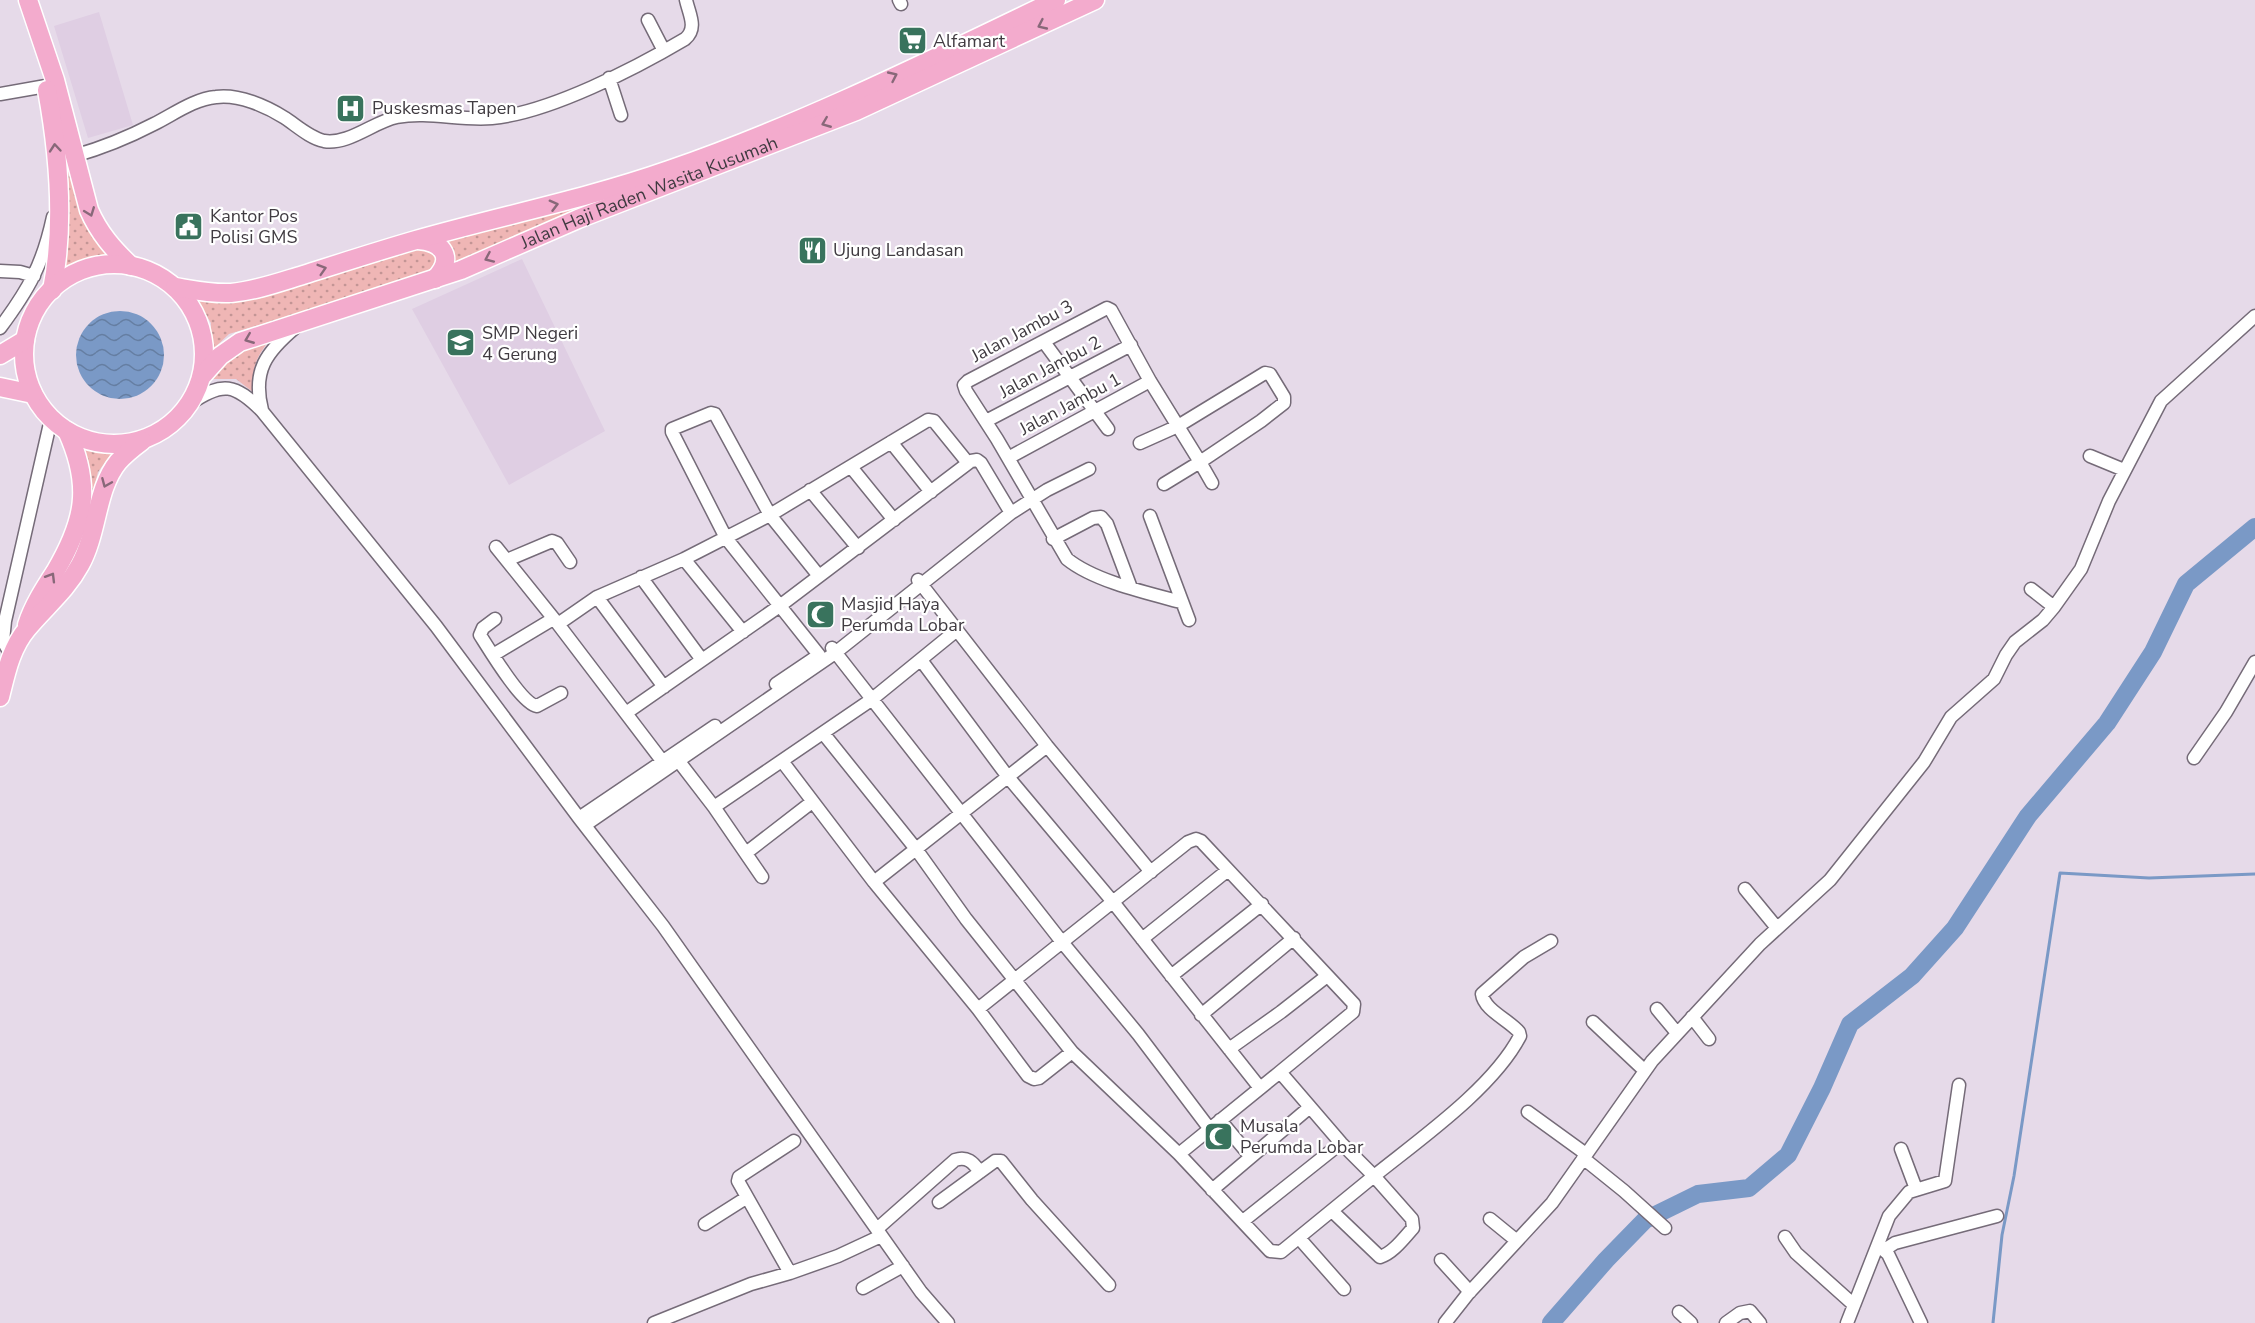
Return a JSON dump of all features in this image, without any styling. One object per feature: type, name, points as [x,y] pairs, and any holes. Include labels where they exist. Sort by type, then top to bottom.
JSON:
[{"type":"highway","points":[[28,0],[58,116],[60,222],[56,268],[51,290]]},
{"type":"highway","name":"Jalan Haji Raden Wasita Kusumah","points":[[175,287],[217,293],[246,291],[416,240],[621,186],[852,104],[1056,0]]},
{"type":"highway","name":"Jalan Haji Raden Wasita Kusumah","points":[[203,375],[220,357],[240,342],[435,279],[1095,0]]},
{"type":"highway","points":[[34,20],[46,86],[74,156],[97,229],[131,266]]},
{"type":"highway","points":[[416,240],[434,242],[442,249],[444,267],[435,279]]},
{"type":"highway","points":[[26,630],[56,599],[75,574],[92,537],[106,480],[118,462],[144,440],[170,425],[191,403],[203,375],[205,351],[201,327],[190,305],[175,287],[154,273],[131,266],[100,266],[84,270],[70,276],[51,290],[36,309],[25,340],[24,363],[33,394],[51,419],[67,431],[91,442],[117,445],[144,440]]},
{"type":"highway","points":[[0,355],[25,340]]},
{"type":"highway","points":[[0,387],[33,394]]},
{"type":"highway","points":[[0,697],[11,655],[26,630],[36,603],[70,544],[78,524],[82,499],[80,468],[67,431]]},
{"type":"street","points":[[74,156],[128,136],[199,101],[214,97],[240,99],[265,107],[311,136],[320,140],[332,141],[396,117],[425,116],[464,119],[509,116],[555,101],[609,78],[688,37],[693,24],[686,0]]},
{"type":"street","points":[[648,20],[664,51]]},
{"type":"street","points":[[609,78],[621,115]]},
{"type":"street","points":[[0,94],[46,86]]},
{"type":"street","points":[[0,328],[34,276],[47,245],[58,191]]},
{"type":"street","points":[[0,271],[20,272],[34,276]]},
{"type":"street","name":"Jalan Jambu 3","points":[[986,421],[964,386],[968,381],[1044,342],[1099,310],[1109,308],[1131,345]]},
{"type":"street","points":[[1445,1323],[1467,1289],[1514,1238],[1541,1216],[1641,1066],[1677,1033],[1775,926],[1830,880],[1924,762],[1951,717],[1994,679],[2015,642],[2043,620],[2054,607],[2081,569],[2109,501],[2161,401],[2255,316]]},
{"type":"street","points":[[262,411],[258,384],[263,365],[275,346],[304,320]]},
{"type":"street","points":[[1044,342],[1108,429]]},
{"type":"street","points":[[1131,345],[1150,381],[1212,483]]},
{"type":"street","name":"Jalan Jambu 2","points":[[986,421],[1131,345]]},
{"type":"street","points":[[1140,443],[1178,426],[1265,374],[1270,374],[1284,397],[1284,403],[1261,422],[1164,484]]},
{"type":"street","name":"Jalan Jambu 1","points":[[1008,458],[1150,381]]},
{"type":"street","points":[[191,403],[216,388],[232,388],[246,395],[262,411],[436,626],[582,822],[670,935],[921,1292],[948,1323]]},
{"type":"street","points":[[819,576],[770,515],[715,414],[711,413],[674,427],[672,431],[726,538],[819,655]]},
{"type":"street","points":[[11,655],[3,641],[5,621],[51,419]]},
{"type":"street","points":[[493,655],[597,597],[684,558],[770,515],[932,420],[969,463]]},
{"type":"street","points":[[986,421],[1053,539],[1070,562],[1131,588],[1181,602]]},
{"type":"street","points":[[891,442],[931,492]]},
{"type":"street","points":[[2090,456],[2124,470]]},
{"type":"street","points":[[626,713],[781,605],[975,459],[981,463],[1009,511]]},
{"type":"street","points":[[851,467],[894,520]]},
{"type":"street","points":[[582,822],[833,650],[1009,511],[1089,469]]},
{"type":"street","points":[[810,490],[858,548]]},
{"type":"street","points":[[1150,516],[1189,620]]},
{"type":"street","points":[[1053,539],[1093,518],[1101,517],[1107,524],[1131,588]]},
{"type":"street","points":[[507,560],[552,542],[557,543],[570,562]]},
{"type":"street","points":[[496,547],[626,713],[714,807],[762,877]]},
{"type":"street","points":[[684,558],[743,632]]},
{"type":"street","points":[[641,577],[702,660]]},
{"type":"street","points":[[919,582],[1047,746],[1151,872]]},
{"type":"street","points":[[2031,589],[2054,607]]},
{"type":"street","points":[[597,597],[664,687]]},
{"type":"street","points":[[495,619],[480,632],[493,655],[531,705],[539,705],[561,693]]},
{"type":"street","points":[[714,807],[871,700],[957,630]]},
{"type":"street","points":[[670,761],[819,655],[833,650]]},
{"type":"street","points":[[833,650],[1062,942],[1138,1034],[1209,1128]]},
{"type":"street","points":[[921,660],[1008,777],[1113,902],[1260,1088]]},
{"type":"street","points":[[2194,758],[2226,712],[2255,662]]},
{"type":"street","points":[[823,733],[916,849],[966,919],[1072,1052],[1179,1154],[1273,1252],[1281,1252],[1299,1238],[1489,1079],[1520,1036],[1519,1032],[1488,1005],[1482,994],[1524,957],[1551,941]]},
{"type":"street","points":[[874,882],[1047,746]]},
{"type":"street","points":[[782,761],[874,882],[978,1009],[1023,1070],[1031,1078],[1039,1078],[1072,1052]]},
{"type":"street","points":[[746,853],[812,802]]},
{"type":"street","points":[[978,1009],[1194,839],[1201,841],[1354,1004],[1354,1011],[1179,1154]]},
{"type":"street","points":[[1142,939],[1228,870]]},
{"type":"street","points":[[1745,889],[1775,926]]},
{"type":"street","points":[[1171,976],[1262,904]]},
{"type":"street","points":[[1202,1015],[1294,938]]},
{"type":"street","points":[[1229,1049],[1327,976]]},
{"type":"street","points":[[1657,1009],[1677,1033]]},
{"type":"street","points":[[1692,1017],[1709,1039]]},
{"type":"street","points":[[1593,1022],[1641,1066]]},
{"type":"street","points":[[1280,1072],[1341,1143],[1412,1219],[1414,1224],[1395,1248],[1383,1256],[1378,1256],[1332,1210]]},
{"type":"street","points":[[1847,1323],[1880,1247],[1889,1216],[1909,1192],[1945,1182],[1959,1085]]},
{"type":"street","points":[[1212,1190],[1310,1107]]},
{"type":"street","points":[[1528,1112],[1583,1153],[1665,1228]]},
{"type":"street","points":[[1220,1120],[1250,1156]]},
{"type":"street","points":[[790,1273],[738,1183],[739,1177],[794,1141]]},
{"type":"street","points":[[1243,1221],[1341,1143]]},
{"type":"street","points":[[1900,1149],[1916,1189]]},
{"type":"street","points":[[654,1323],[751,1284],[838,1256],[879,1232],[955,1160],[971,1161],[980,1172]]},
{"type":"street","points":[[939,1202],[995,1161],[1001,1161],[1032,1200],[1109,1285]]},
{"type":"street","points":[[705,1224],[746,1198]]},
{"type":"street","points":[[1880,1247],[1997,1216]]},
{"type":"street","points":[[1490,1219],[1514,1238]]},
{"type":"street","points":[[1785,1237],[1796,1253],[1854,1305]]},
{"type":"street","points":[[1299,1238],[1344,1289]]},
{"type":"street","points":[[1880,1247],[1888,1254],[1921,1323]]},
{"type":"street","points":[[1441,1260],[1467,1289]]},
{"type":"street","points":[[863,1288],[903,1266]]},
{"type":"street","points":[[1726,1323],[1740,1312],[1750,1311],[1760,1323]]},
{"type":"street","points":[[1679,1312],[1691,1323]]},
{"type":"shaded area","points":[[99,12],[133,125],[88,138],[54,26]]},
{"type":"shaded area","points":[[59,122],[83,222],[117,257],[88,261],[62,273],[69,222],[68,186]]},
{"type":"shaded area","points":[[650,185],[452,271],[439,238],[585,206]]},
{"type":"shaded area","points":[[428,243],[439,248],[436,271],[229,334],[210,352],[211,323],[197,300]]},
{"type":"shaded area","points":[[522,259],[605,431],[509,485],[412,309]]},
{"type":"shaded area","points":[[273,335],[257,361],[253,374],[253,392],[236,379],[212,379],[226,352]]},
{"type":"shaded area","points":[[80,445],[114,450],[98,472],[79,546],[65,574],[77,536],[90,471]]},
{"type":"water","points":[[120,311],[137,315],[151,324],[160,338],[164,355],[160,372],[151,386],[137,395],[120,399],[103,395],[89,386],[80,372],[76,355],[80,338],[89,324],[103,315]]},
{"type":"waterway","points":[[1551,1323],[1606,1260],[1645,1220],[1698,1194],[1749,1188],[1788,1155],[1822,1088],[1850,1024],[1912,976],[1955,928],[2028,816],[2107,723],[2153,652],[2186,584],[2255,527]]},
{"type":"waterway","points":[[1993,1323],[2002,1235],[2014,1176],[2060,873],[2149,878],[2255,874]]},
{"type":"place","name":"Alfamart","points":[[912,41]]},
{"type":"place","name":"Puskesmas Tapen","points":[[351,108]]},
{"type":"place","name":"Kantor Pos Polisi GMS","points":[[189,226]]},
{"type":"place","name":"Ujung Landasan","points":[[812,250]]},
{"type":"place","name":"SMP Negeri 4 Gerung","points":[[461,343]]},
{"type":"place","name":"Masjid Haya Perumda Lobar","points":[[820,614]]},
{"type":"place","name":"Musala Perumda Lobar","points":[[1219,1136]]}]
